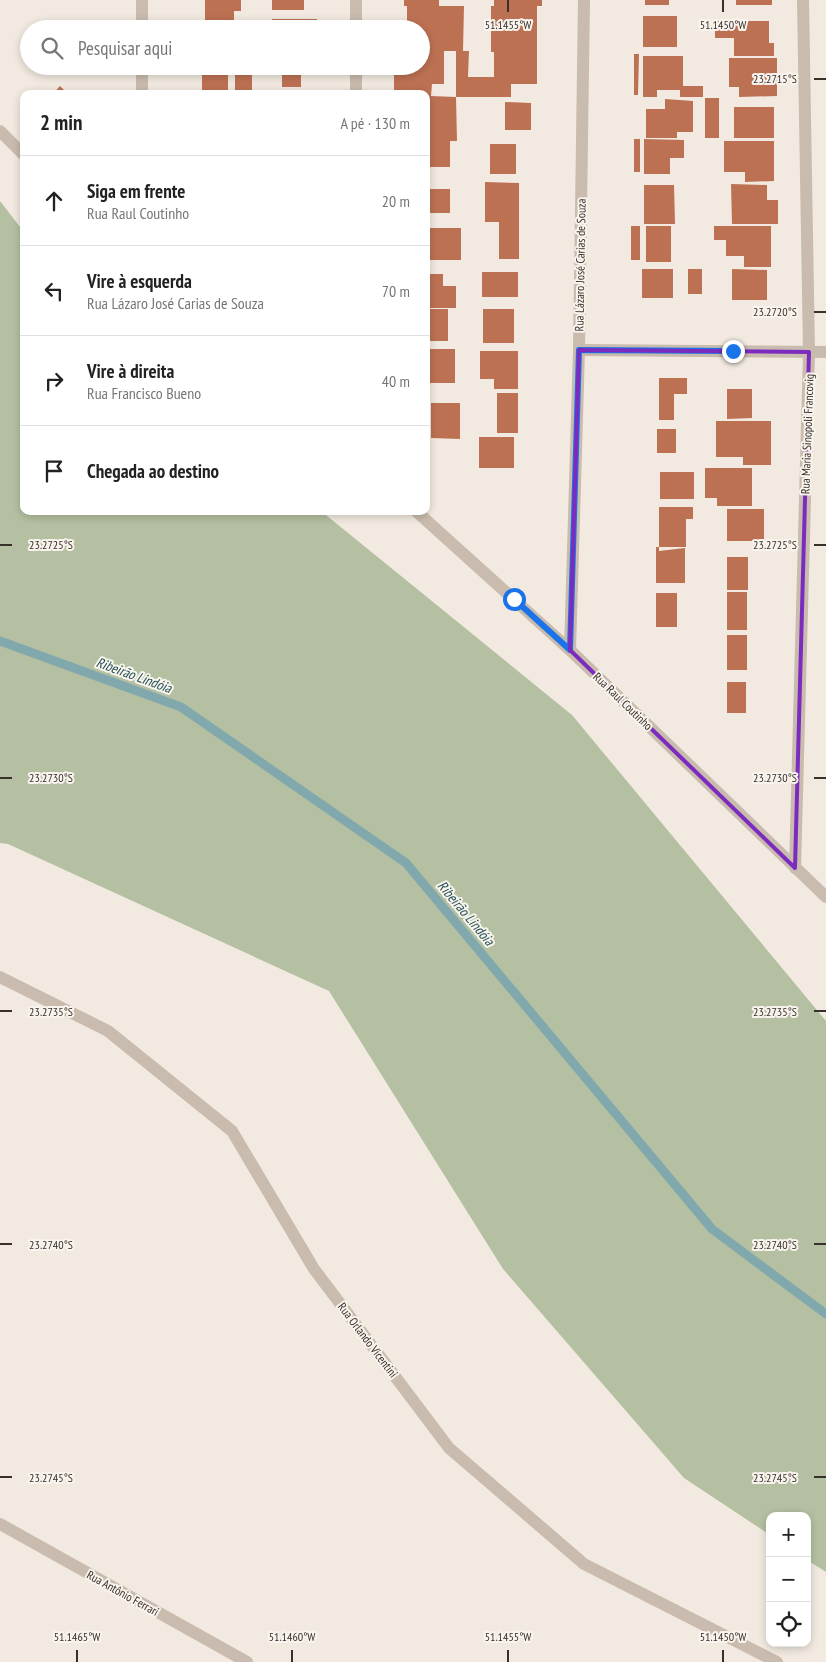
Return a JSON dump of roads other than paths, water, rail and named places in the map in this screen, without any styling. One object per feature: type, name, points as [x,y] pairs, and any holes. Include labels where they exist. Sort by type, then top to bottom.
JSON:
[{"type":"street","points":[[142,0],[142,20]]},
{"type":"street","points":[[356,0],[356,20]]},
{"type":"street","name":"Rua Lázaro José Carias de Souza","points":[[570,650],[579,350],[584,0]]},
{"type":"street","name":"Rua Maria Sinopoli Francovig","points":[[795,868],[809,352],[803,0]]},
{"type":"street","points":[[142,75],[142,90]]},
{"type":"street","points":[[356,75],[356,90]]},
{"type":"street","points":[[0,131],[20,152]]},
{"type":"street","points":[[579,350],[826,352]]},
{"type":"street","name":"Rua Raul Coutinho","points":[[420,515],[570,650],[826,897]]},
{"type":"street","name":"Rua Orlando Vicentini","points":[[0,977],[108,1031],[232,1131],[314,1269],[449,1448],[584,1564],[760,1657],[777,1662]]},
{"type":"street","name":"Rua Antônio Ferrari","points":[[0,1524],[247,1662]]},
{"type":"waterway","name":"Ribeirão Lindóia","points":[[0,641],[181,707],[406,863],[712,1229],[826,1314]]}]
